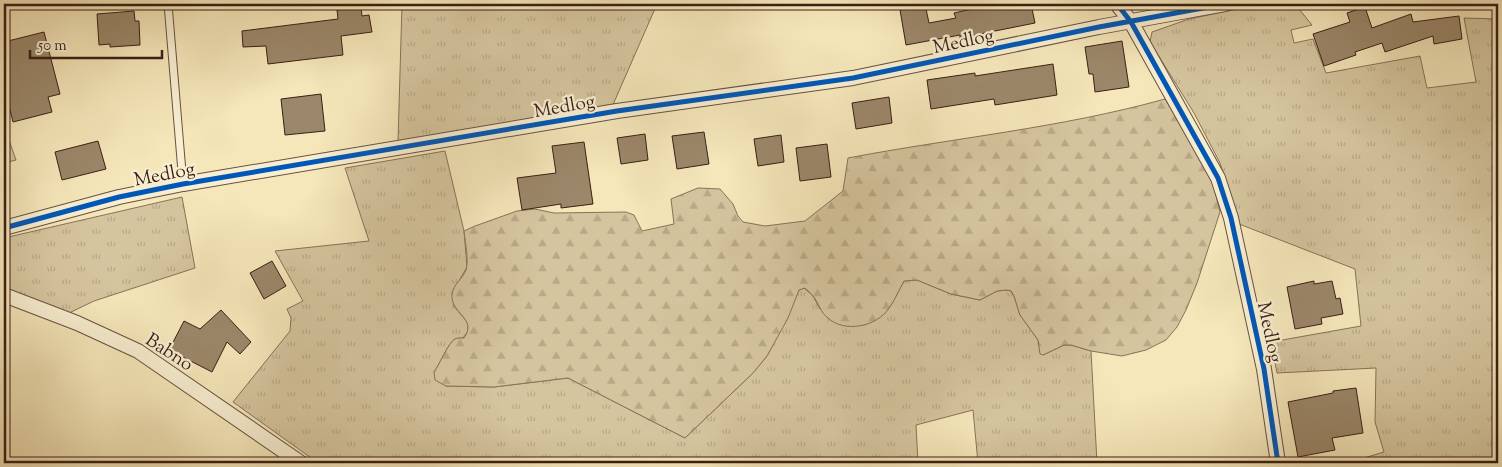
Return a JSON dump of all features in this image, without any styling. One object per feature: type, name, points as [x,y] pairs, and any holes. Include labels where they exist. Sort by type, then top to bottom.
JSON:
[{"type":"street","points":[[1117,4],[1131,22]]},
{"type":"street","name":"Medlog","points":[[4,228],[119,197],[183,184],[617,111],[853,78],[1089,29],[1225,4]]},
{"type":"street","name":"Medlog","points":[[1131,22],[1218,178],[1230,218],[1264,369],[1278,463]]},
{"type":"street","name":"Babno","points":[[4,295],[77,323],[138,351],[301,463]]},
{"type":"lane","points":[[168,4],[183,184]]},
{"type":"green space","points":[[402,4],[657,4],[612,107],[398,142]]},
{"type":"green space","points":[[1129,4],[1191,4],[1145,9]]},
{"type":"green space","points":[[1262,4],[1295,4],[1312,25],[1291,30],[1294,43],[1313,39],[1326,73],[1420,56],[1427,88],[1476,82],[1464,18],[1498,19],[1498,463],[1347,463],[1384,452],[1375,422],[1376,368],[1277,373],[1271,342],[1361,326],[1355,269],[1239,224],[1220,163],[1194,113],[1150,42],[1152,32],[1189,19]]},
{"type":"green space","points":[[1165,99],[1210,171],[1220,212],[1197,283],[1177,327],[1166,340],[1146,350],[1122,356],[1064,345],[1043,355],[1040,354],[1038,340],[1020,315],[1011,291],[997,291],[980,300],[951,294],[917,280],[904,281],[884,314],[877,320],[860,326],[835,323],[823,313],[815,299],[805,288],[799,290],[788,318],[767,356],[753,373],[685,438],[568,378],[494,387],[446,386],[435,380],[434,372],[452,341],[464,338],[467,331],[466,321],[455,306],[452,294],[467,266],[464,231],[475,226],[517,211],[535,209],[554,213],[626,212],[634,215],[642,231],[674,224],[671,199],[698,188],[720,189],[733,204],[743,222],[765,226],[805,221],[843,191],[848,158],[1086,118]]},
{"type":"green space","points":[[4,126],[16,160],[4,163]]},
{"type":"green space","points":[[445,151],[464,231],[467,267],[452,293],[454,306],[468,323],[468,331],[463,338],[452,341],[434,372],[446,386],[494,387],[568,378],[685,438],[753,373],[767,356],[799,290],[804,288],[813,296],[820,309],[864,325],[873,321],[889,308],[904,281],[917,280],[951,294],[980,300],[997,291],[1007,290],[1011,291],[1014,296],[1020,315],[1038,340],[1043,355],[1064,345],[1071,345],[1091,351],[1097,463],[978,463],[973,410],[916,425],[918,463],[318,463],[233,402],[290,331],[291,318],[287,309],[303,301],[275,251],[369,241],[345,168]]},
{"type":"green space","points":[[182,197],[195,268],[94,301],[67,314],[4,291],[4,238]]},
{"type":"building","points":[[899,4],[925,4],[929,23],[956,18],[954,13],[994,4],[1031,4],[1035,23],[960,38],[960,35],[906,45]]},
{"type":"building","points":[[361,7],[362,16],[369,15],[372,32],[341,36],[343,55],[268,64],[266,46],[243,47],[242,31],[338,19],[337,10]]},
{"type":"building","points":[[1365,7],[1372,28],[1411,14],[1413,22],[1459,16],[1462,39],[1434,44],[1433,36],[1385,52],[1382,43],[1355,52],[1356,55],[1324,66],[1313,34],[1350,22],[1347,13]]},
{"type":"building","points":[[134,11],[135,21],[139,21],[140,45],[110,47],[110,44],[99,45],[97,14]]},
{"type":"building","points":[[44,32],[60,94],[48,97],[52,112],[13,122],[9,106],[4,108],[4,42]]},
{"type":"building","points":[[1122,41],[1129,87],[1095,92],[1093,74],[1089,74],[1085,47]]},
{"type":"building","points":[[1053,64],[1057,95],[995,105],[994,99],[931,109],[927,80],[975,73],[975,76]]},
{"type":"building","points":[[321,94],[325,131],[285,135],[281,99]]},
{"type":"building","points":[[889,97],[892,123],[856,129],[852,103]]},
{"type":"building","points":[[704,132],[709,164],[677,169],[672,136]]},
{"type":"building","points":[[645,134],[648,160],[621,164],[617,138]]},
{"type":"building","points":[[781,135],[784,162],[758,166],[754,139]]},
{"type":"building","points":[[98,141],[106,169],[62,180],[55,152]]},
{"type":"building","points":[[584,142],[593,204],[561,208],[561,204],[522,210],[517,178],[556,173],[552,146]]},
{"type":"building","points":[[827,144],[831,177],[800,181],[796,148]]},
{"type":"building","points":[[272,261],[286,286],[264,299],[250,273]]},
{"type":"building","points":[[1314,281],[1314,284],[1332,281],[1336,299],[1340,298],[1343,314],[1321,318],[1322,324],[1295,329],[1287,287]]},
{"type":"building","points":[[221,310],[251,342],[240,354],[227,342],[212,372],[169,350],[184,321],[200,329]]},
{"type":"building","points":[[1356,388],[1363,433],[1332,438],[1335,450],[1298,457],[1288,402],[1333,393],[1333,391]]},
{"type":"cycle path","points":[[1117,4],[1131,22],[1218,178],[1231,218],[1264,369],[1278,463]]},
{"type":"cycle path","points":[[4,228],[119,197],[183,184],[617,111],[853,78],[1099,27],[1225,4]]}]
